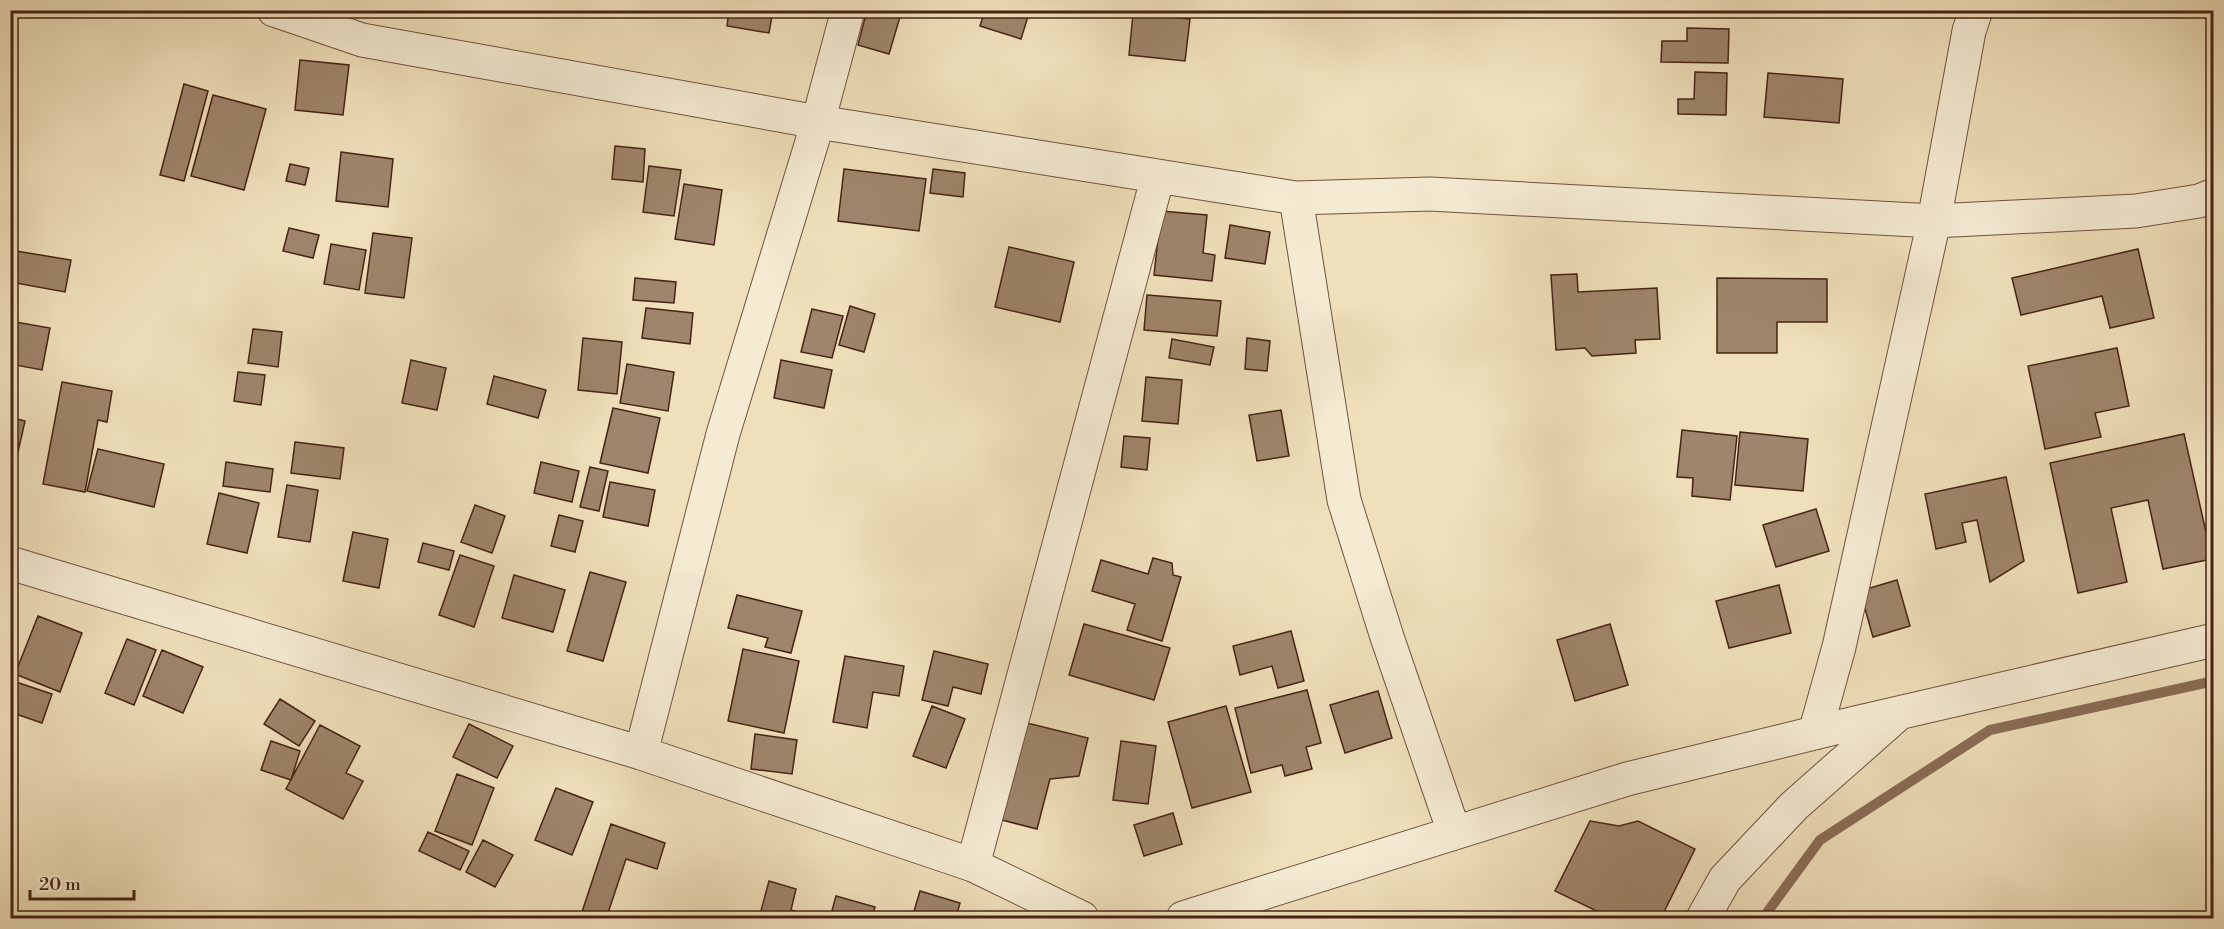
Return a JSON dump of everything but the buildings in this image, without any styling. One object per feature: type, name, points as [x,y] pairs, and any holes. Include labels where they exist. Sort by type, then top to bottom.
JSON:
[{"type":"street","points":[[274,10],[362,40],[818,122],[1296,198],[1430,194],[1934,221],[2136,211],[2199,201],[2214,195]]},
{"type":"street","points":[[641,753],[723,434],[818,122],[848,10]]},
{"type":"street","points":[[1815,733],[1839,647],[1934,221],[1976,10]]},
{"type":"street","points":[[973,865],[1158,176]]},
{"type":"street","points":[[1296,198],[1344,500],[1387,637],[1454,832]]},
{"type":"street","points":[[10,563],[641,753],[973,865],[1082,918]]},
{"type":"street","points":[[1183,918],[1627,779],[2214,640]]},
{"type":"street","points":[[1703,918],[1725,879],[1786,814],[1900,713]]},
{"type":"waterway","points":[[1763,918],[1820,840],[1990,730],[2214,681]]}]
